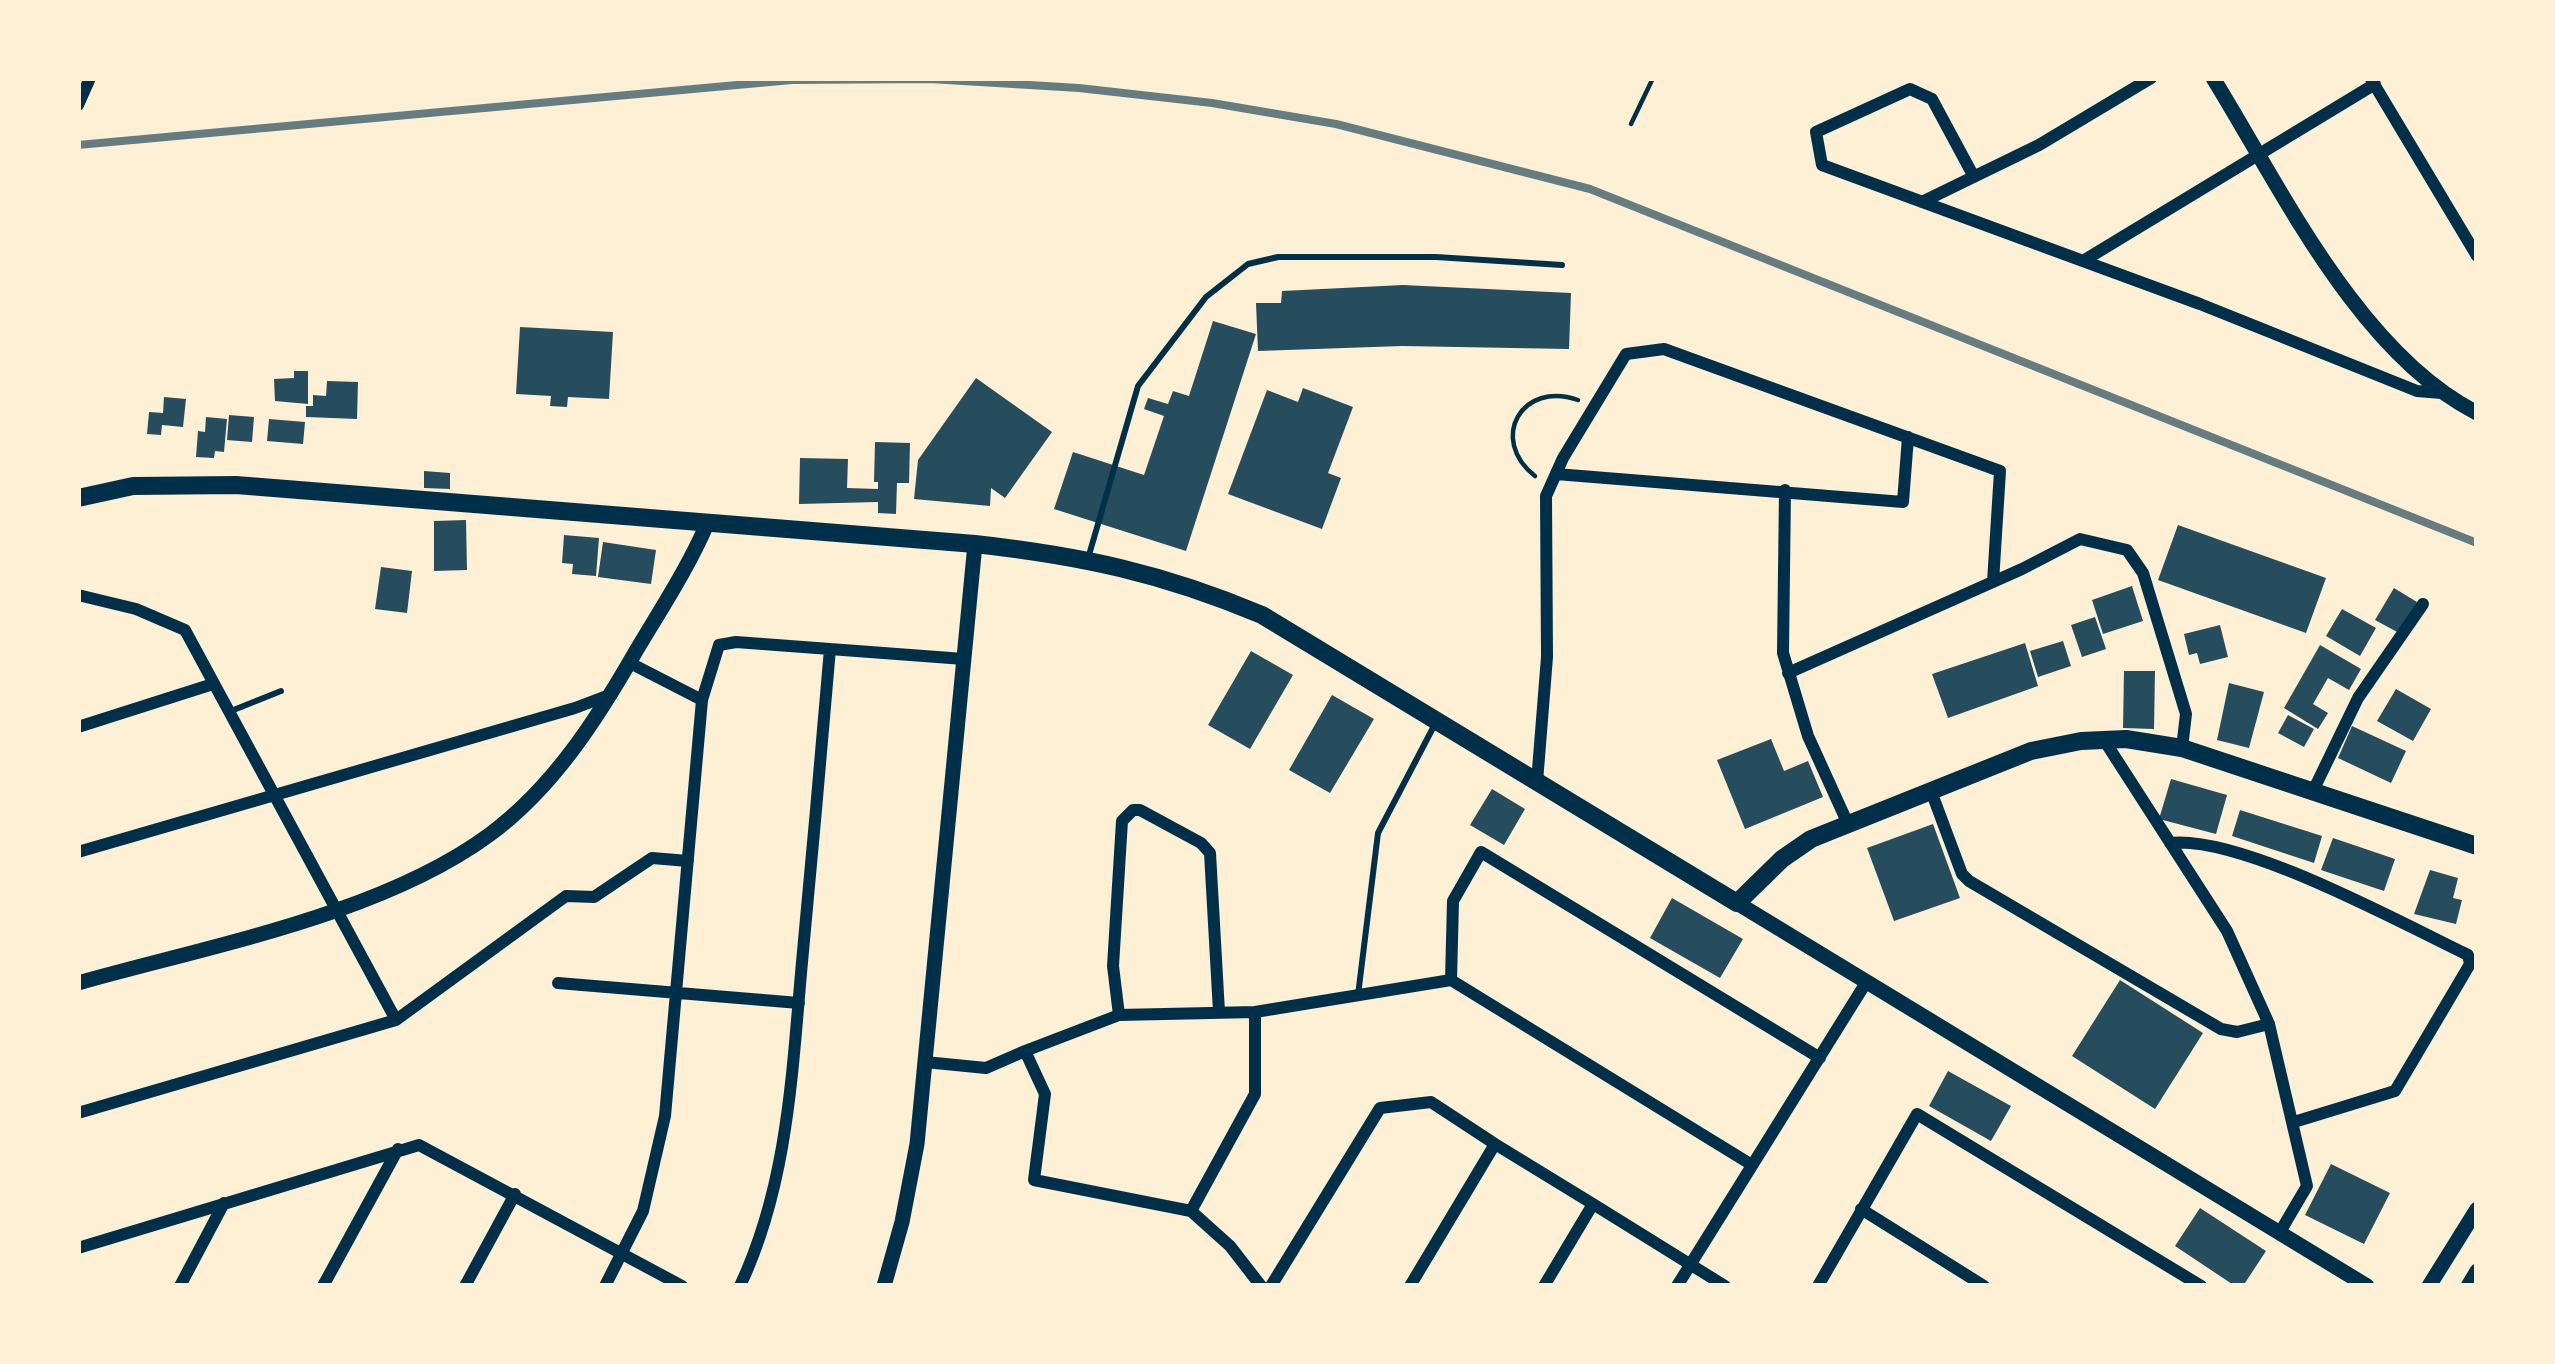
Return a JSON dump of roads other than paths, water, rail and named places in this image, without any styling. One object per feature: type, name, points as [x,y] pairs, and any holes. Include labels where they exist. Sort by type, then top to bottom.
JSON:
[{"type":"main road","points":[[78,498],[133,486],[236,485],[975,544],[1088,559],[1198,588],[1262,615],[1737,903],[1782,859],[1811,839],[2031,751],[2104,740],[2182,748],[2477,846]]},
{"type":"street","points":[[78,106],[90,78]]},
{"type":"street","points":[[1922,202],[2039,145],[2151,78]]},
{"type":"street","points":[[2213,78],[2366,319],[2411,365],[2477,412]]},
{"type":"street","points":[[2083,261],[2373,81],[2477,256]]},
{"type":"street","points":[[1974,177],[1932,99],[1910,89],[1816,132],[1822,165],[2416,392],[2448,393]]},
{"type":"street","points":[[1537,782],[1547,657],[1546,496],[1626,354],[1664,349],[2000,471],[1993,582]]},
{"type":"street","points":[[1554,477],[1903,502],[1908,437]]},
{"type":"street","points":[[1785,490],[1783,653],[1808,736],[1848,824]]},
{"type":"street","points":[[78,983],[336,910],[418,877],[490,835],[552,775],[614,694],[707,524]]},
{"type":"street","points":[[1788,673],[2080,539],[2127,550],[2143,573],[2186,714],[2182,748]]},
{"type":"street","points":[[884,1286],[917,1144],[975,544]]},
{"type":"street","points":[[78,595],[136,609],[185,630],[396,1020]]},
{"type":"street","points":[[2313,791],[2358,698],[2423,604]]},
{"type":"street","points":[[605,1286],[643,1211],[658,1160],[679,993],[702,700],[719,644],[964,659]]},
{"type":"street","points":[[740,1286],[762,1240],[778,1180],[799,1003],[830,649]]},
{"type":"street","points":[[630,663],[702,700]]},
{"type":"street","points":[[78,727],[213,684]]},
{"type":"street","points":[[78,852],[614,694]]},
{"type":"street","points":[[2104,740],[2228,931],[2269,1024],[2307,1186],[2280,1232]]},
{"type":"street","points":[[1931,791],[1962,874],[1969,881],[2221,1029],[2237,1032],[2269,1024]]},
{"type":"street","points":[[1119,1015],[1113,966],[1120,842],[1122,821],[1132,810],[1201,843],[1210,853],[1219,1012]]},
{"type":"street","points":[[2170,842],[2208,842],[2336,892],[2468,955],[2470,964],[2395,1091],[2294,1122]]},
{"type":"street","points":[[1451,980],[1454,902],[1481,853],[1820,1058]]},
{"type":"street","points":[[78,1093],[84,1111],[396,1020],[566,896],[594,897],[652,858],[688,860]]},
{"type":"street","points":[[1737,903],[2367,1286]]},
{"type":"street","points":[[925,1062],[986,1068],[1119,1015],[1255,1012],[1451,980],[1752,1165]]},
{"type":"street","points":[[1677,1286],[1867,981]]},
{"type":"street","points":[[558,983],[799,1003]]},
{"type":"street","points":[[1191,1210],[1255,1094],[1255,1012]]},
{"type":"street","points":[[1025,1051],[1045,1094],[1034,1180],[1191,1210],[1230,1246],[1261,1286]]},
{"type":"street","points":[[1271,1286],[1380,1108],[1431,1102],[1725,1286]]},
{"type":"street","points":[[1818,1286],[1917,1114],[2201,1286]]},
{"type":"street","points":[[78,1248],[419,1144],[682,1286]]},
{"type":"street","points":[[1410,1286],[1495,1144]]},
{"type":"street","points":[[323,1286],[398,1149]]},
{"type":"street","points":[[464,1286],[515,1194]]},
{"type":"street","points":[[180,1286],[224,1203]]},
{"type":"street","points":[[1544,1286],[1593,1204]]},
{"type":"street","points":[[1861,1209],[1984,1286]]},
{"type":"street","points":[[2429,1286],[2477,1209]]},
{"type":"street","points":[[2468,1286],[2477,1270]]},
{"type":"lane","points":[[1088,559],[1138,386],[1206,297],[1248,264],[1278,257],[1436,257],[1562,265]]},
{"type":"lane","points":[[228,712],[281,691]]},
{"type":"lane","points":[[1358,997],[1378,832],[1437,721]]},
{"type":"railway","points":[[78,145],[792,80],[930,79],[1079,88],[1212,103],[1336,124],[1590,189],[2477,543]]}]
